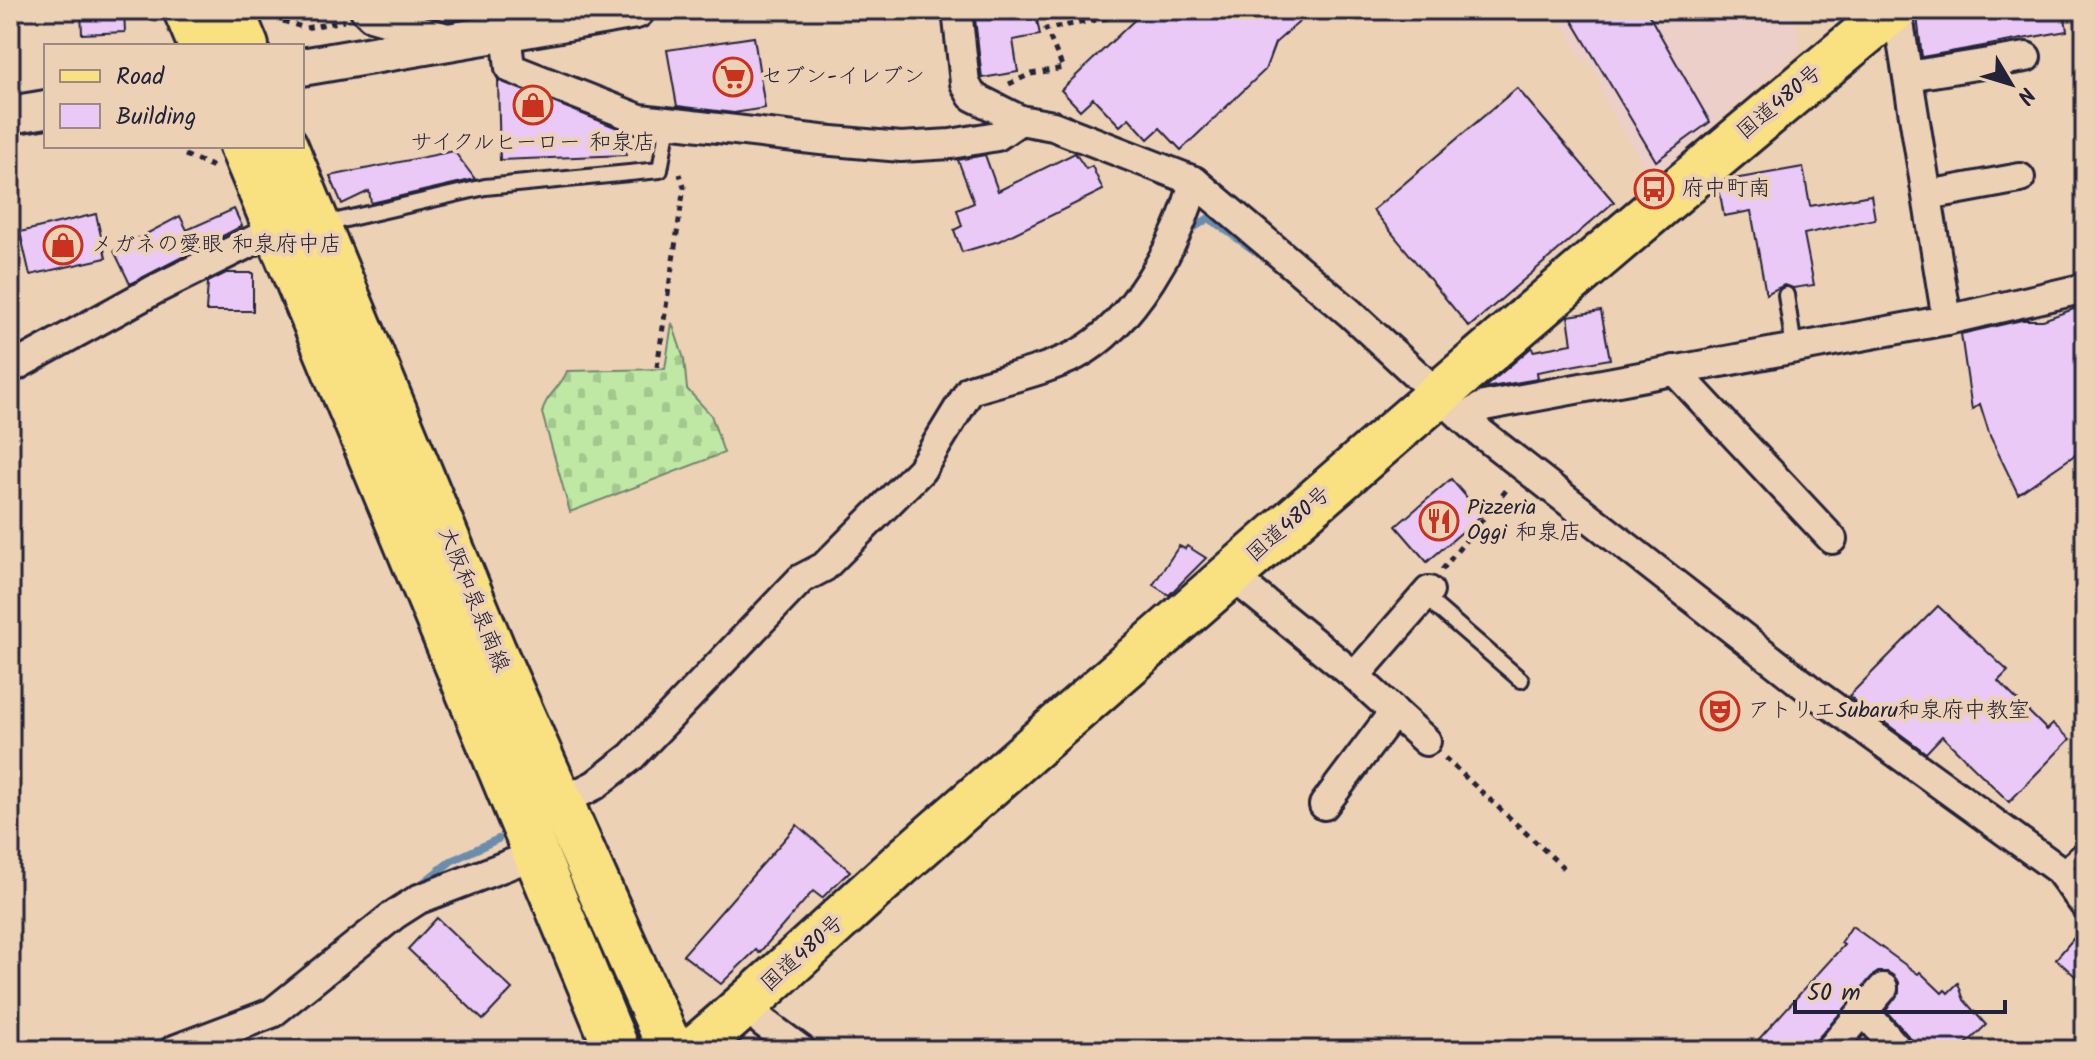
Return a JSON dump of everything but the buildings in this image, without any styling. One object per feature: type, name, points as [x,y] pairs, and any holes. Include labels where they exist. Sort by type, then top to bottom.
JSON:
[{"type":"main road","points":[[186,10],[200,44]]},
{"type":"main road","points":[[231,10],[245,44]]},
{"type":"main road","name":"国道480号","points":[[693,1050],[748,1004],[944,825],[1231,575],[1451,407],[1702,168],[1895,10]]},
{"type":"main road","name":"大阪和泉泉南線","points":[[243,148],[298,227],[493,650],[671,1050]]},
{"type":"main road","name":"大阪和泉泉南線","points":[[285,148],[298,227],[534,855],[617,1050]]},
{"type":"street","points":[[365,10],[371,16],[455,41]]},
{"type":"street","points":[[304,67],[636,10]]},
{"type":"street","points":[[957,10],[965,83],[972,96],[1008,114],[1053,126],[1194,181],[1350,313],[1451,407],[1813,692],[2059,870],[2085,905]]},
{"type":"street","points":[[1895,10],[1947,320]]},
{"type":"street","points":[[506,32],[510,68],[640,119],[668,124],[901,147],[951,144],[997,136],[1008,114]]},
{"type":"street","points":[[1908,76],[2026,57]]},
{"type":"street","points":[[10,115],[44,109]]},
{"type":"street","points":[[1928,195],[2020,178]]},
{"type":"street","points":[[561,802],[595,785],[631,757],[801,579],[824,567],[921,470],[970,390],[1074,356],[1108,334],[1148,282],[1168,246],[1194,181]]},
{"type":"street","points":[[10,369],[154,290],[298,227]]},
{"type":"street","points":[[1451,407],[1484,406],[1674,370],[1793,341],[1947,320],[2085,288]]},
{"type":"street","points":[[1674,370],[1832,539]]},
{"type":"street","points":[[1231,575],[1355,676],[1426,741]]},
{"type":"street","points":[[1355,676],[1427,594]]},
{"type":"street","points":[[1324,805],[1394,712]]},
{"type":"street","points":[[176,1050],[272,1013],[394,915],[419,899],[534,855]]},
{"type":"street","points":[[1830,1050],[1883,988]]},
{"type":"street","points":[[748,1004],[763,1022],[801,1050]]},
{"type":"street","points":[[1863,1010],[1898,1050]]},
{"type":"lane","points":[[298,227],[485,187],[660,170],[668,124]]},
{"type":"lane","points":[[1786,295],[1793,341]]},
{"type":"lane","points":[[1427,594],[1521,680]]},
{"type":"lane","points":[[2059,870],[2085,847]]},
{"type":"path","points":[[1008,114],[1001,90],[1008,84],[1031,74],[1063,68],[1046,29],[1153,10]]},
{"type":"path","points":[[657,367],[684,187],[679,173],[663,154]]},
{"type":"path","points":[[1427,594],[1431,584],[1525,467]]},
{"type":"path","points":[[1426,741],[1567,871]]},
{"type":"shaded area","points":[[1554,10],[1793,10],[1801,49],[1652,179],[1599,89],[1602,86],[1587,58],[1582,59]]},
{"type":"green space","points":[[672,323],[684,359],[687,389],[711,415],[724,453],[570,512],[542,413],[546,401],[567,371],[665,369]]},
{"type":"waterway","points":[[1187,232],[1209,218],[1258,253]]},
{"type":"waterway","points":[[418,887],[451,861],[498,839]]},
{"type":"waterway","points":[[109,1050],[171,1040]]},
{"type":"waterway","points":[[10,1048],[18,1050]]},
{"type":"place","name":"セブン-イレブン","points":[[733,77]]},
{"type":"place","name":"サイクルヒーロー 和泉店","points":[[533,105]]},
{"type":"place","name":"府中町南","points":[[1654,189]]},
{"type":"place","name":"メガネの愛眼 和泉府中店","points":[[63,245]]},
{"type":"place","name":"Pizzeria Oggi 和泉店","points":[[1439,521]]},
{"type":"place","name":"アトリエSubaru和泉府中教室","points":[[1720,711]]}]
